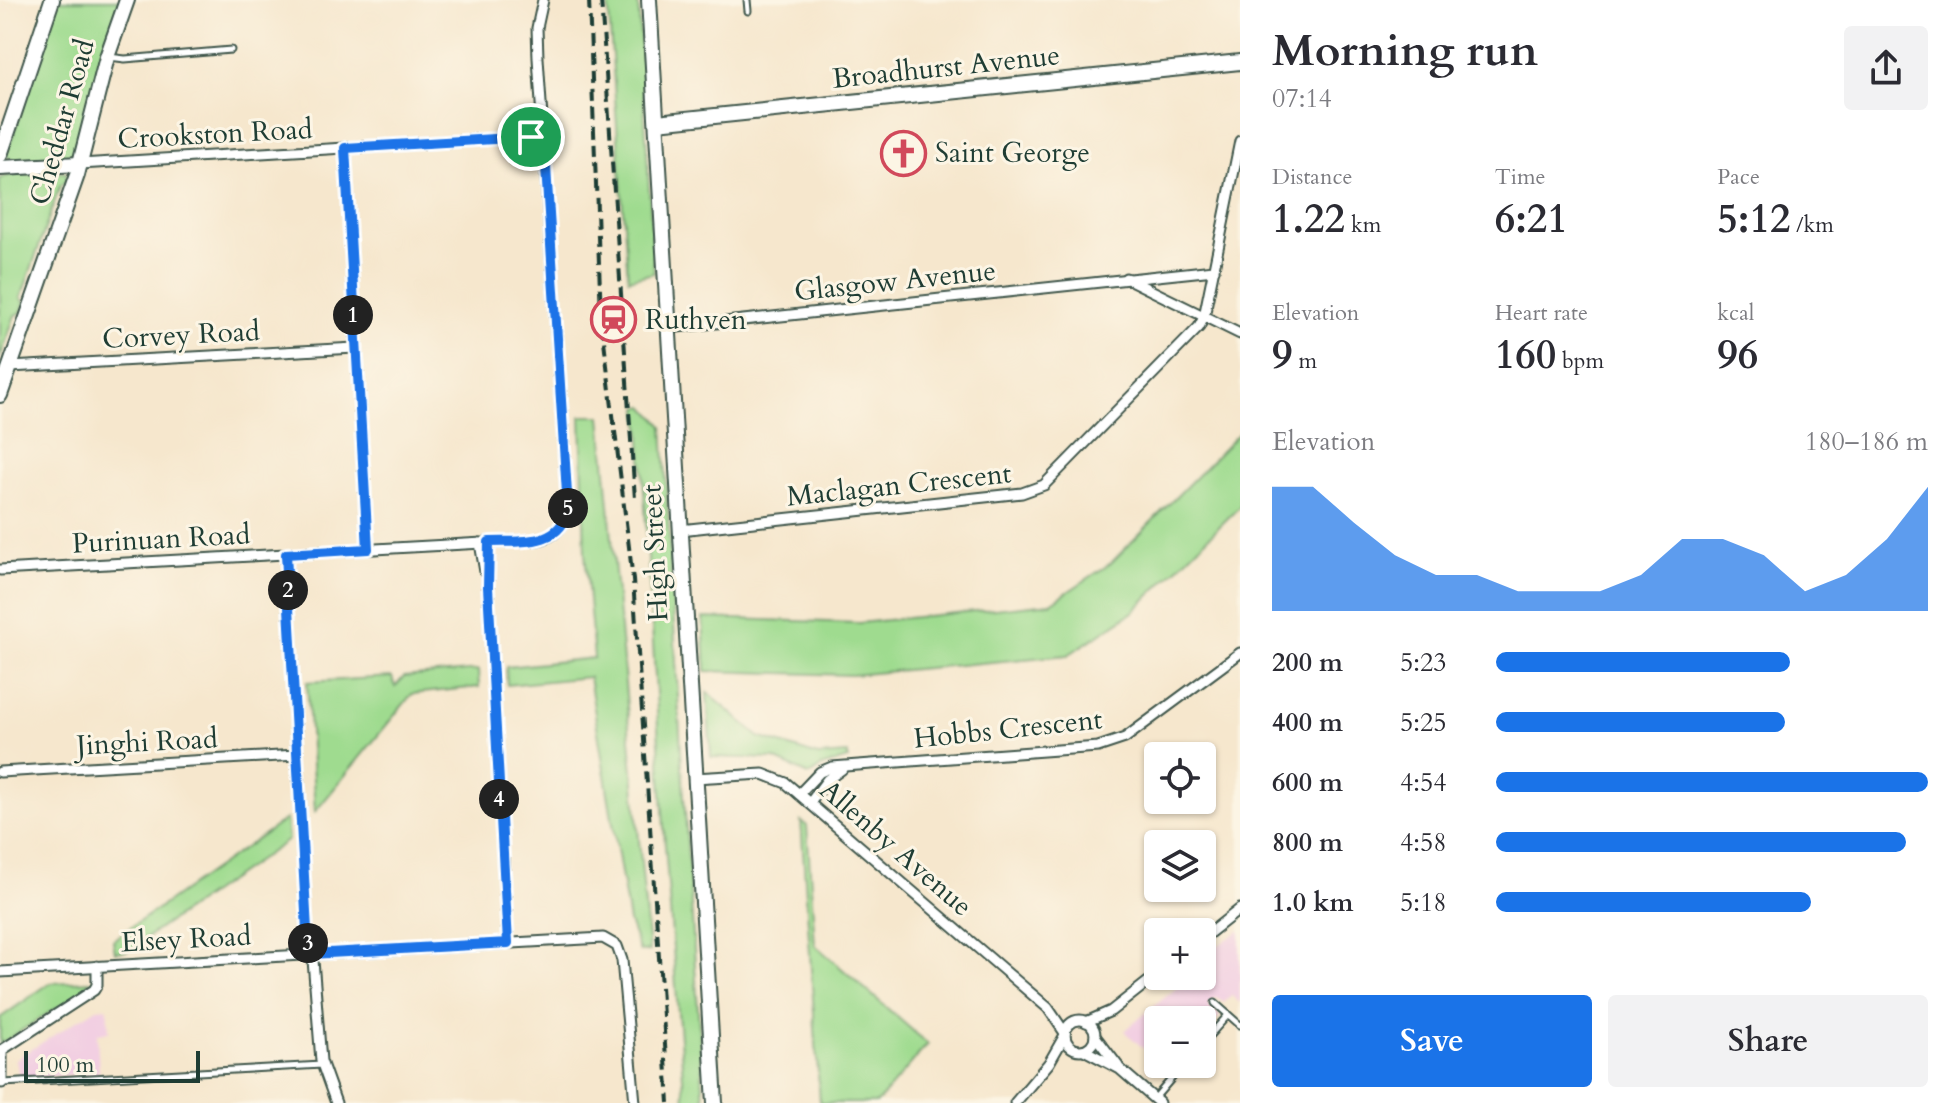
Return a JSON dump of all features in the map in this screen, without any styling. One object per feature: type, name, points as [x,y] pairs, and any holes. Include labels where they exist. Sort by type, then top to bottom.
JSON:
[{"type":"main road","name":"Cheddar Road","points":[[0,155],[52,0]]},
{"type":"main road","name":"Cheddar Road","points":[[0,395],[80,164],[107,57],[127,0]]},
{"type":"main road","name":"High Street","points":[[649,0],[715,1103]]},
{"type":"main road","name":"Broadhurst Avenue","points":[[657,122],[1240,62]]},
{"type":"main road","points":[[0,168],[80,164]]},
{"type":"street","points":[[543,0],[537,28],[544,136]]},
{"type":"street","name":"Crookston Road","points":[[80,164],[544,136]]},
{"type":"street","name":"Purinuan Road","points":[[0,570],[543,539],[561,527],[568,509],[544,136]]},
{"type":"street","name":"Maclagan Crescent","points":[[680,530],[1037,490],[1051,480],[1177,352],[1204,317],[1240,141]]},
{"type":"street","points":[[345,148],[368,549]]},
{"type":"street","name":"Glasgow Avenue","points":[[668,328],[1214,270]]},
{"type":"street","points":[[1126,278],[1240,334]]},
{"type":"street","name":"Corvey Road","points":[[10,367],[355,348]]},
{"type":"street","points":[[485,543],[508,943]]},
{"type":"street","points":[[286,554],[308,948],[322,1065],[336,1103]]},
{"type":"street","name":"Hobbs Crescent","points":[[799,794],[820,772],[832,767],[1098,747],[1125,738],[1240,653]]},
{"type":"street","name":"Jinghi Road","points":[[0,772],[297,755]]},
{"type":"street","points":[[810,803],[827,780],[849,767]]},
{"type":"street","name":"Allenby Avenue","points":[[694,778],[763,774],[786,783],[1048,1008],[1074,1021]]},
{"type":"street","points":[[1216,928],[1240,909]]},
{"type":"street","name":"Elsey Road","points":[[0,972],[596,938],[613,942],[620,952],[625,973],[635,1103]]},
{"type":"street","points":[[1,1083],[2,1050],[89,994],[97,985],[97,966]]},
{"type":"street","points":[[1015,1103],[1049,1063],[1074,1021],[1086,1022],[1111,1011],[1144,985]]},
{"type":"street","name":"Allenby Avenue","points":[[1048,1008],[1065,1034]]},
{"type":"street","points":[[1084,1050],[1092,1044],[1111,1011]]},
{"type":"street","points":[[1086,1022],[1120,1069],[1156,1101]]},
{"type":"street","points":[[1065,1034],[1072,1048],[1084,1050],[1120,1069]]},
{"type":"street","points":[[1049,1063],[1072,1048]]},
{"type":"lane","points":[[747,0],[748,11]]},
{"type":"lane","points":[[107,57],[125,59],[231,50]]},
{"type":"lane","points":[[1215,1003],[1240,1025]]},
{"type":"lane","points":[[1216,1028],[1228,1015]]},
{"type":"lane","points":[[1,1083],[322,1065]]},
{"type":"lane","points":[[1156,1101],[1173,1078]]},
{"type":"shaded area","points":[[1240,930],[1240,1003],[1231,995],[1224,1003],[1216,997],[1209,1006],[1154,1006],[1174,990],[1216,990],[1216,947]]},
{"type":"shaded area","points":[[107,1007],[109,1032],[97,1033],[99,1073],[19,1078],[16,1059],[97,1008]]},
{"type":"shaded area","points":[[1144,1015],[1144,1049],[1124,1031]]},
{"type":"green space","points":[[58,0],[121,0],[76,151],[69,158],[14,161],[6,156]]},
{"type":"green space","points":[[608,0],[638,0],[654,273],[628,279]]},
{"type":"green space","points":[[65,172],[69,179],[60,186],[21,298],[25,302],[21,313],[15,315],[0,359],[0,178],[15,174]]},
{"type":"green space","points":[[645,406],[663,426],[704,1103],[685,1103],[665,845],[639,407]]},
{"type":"green space","points":[[581,416],[601,416],[649,951],[640,952],[629,922],[589,677],[507,685],[506,667],[594,658],[585,553]]},
{"type":"green space","points":[[1240,432],[1240,506],[1133,612],[1068,655],[852,675],[706,671],[703,618],[859,623],[1051,603],[1111,563]]},
{"type":"green space","points":[[478,670],[479,687],[412,694],[315,812],[307,682],[392,677],[395,687],[404,677]]},
{"type":"green space","points":[[707,692],[759,737],[818,756],[848,754],[848,759],[821,767],[809,775],[775,759],[711,757]]},
{"type":"green space","points":[[286,819],[288,840],[127,951],[115,952],[113,940]]},
{"type":"green space","points":[[801,821],[807,826],[815,945],[928,1044],[877,1103],[820,1103]]},
{"type":"green space","points":[[90,981],[84,991],[0,1044],[0,1018],[50,983]]},
{"type":"railway","points":[[589,0],[601,316],[633,580],[669,1103]]},
{"type":"railway","points":[[601,0],[635,499]]},
{"type":"place","name":"Saint George","points":[[904,153]]},
{"type":"place","name":"Ruthven","points":[[614,320]]},
{"type":"route","points":[[544,136],[568,509],[561,527],[547,538],[489,542],[488,587],[508,943],[311,954],[308,948],[286,554],[368,549],[345,148],[531,137],[544,136]]}]
